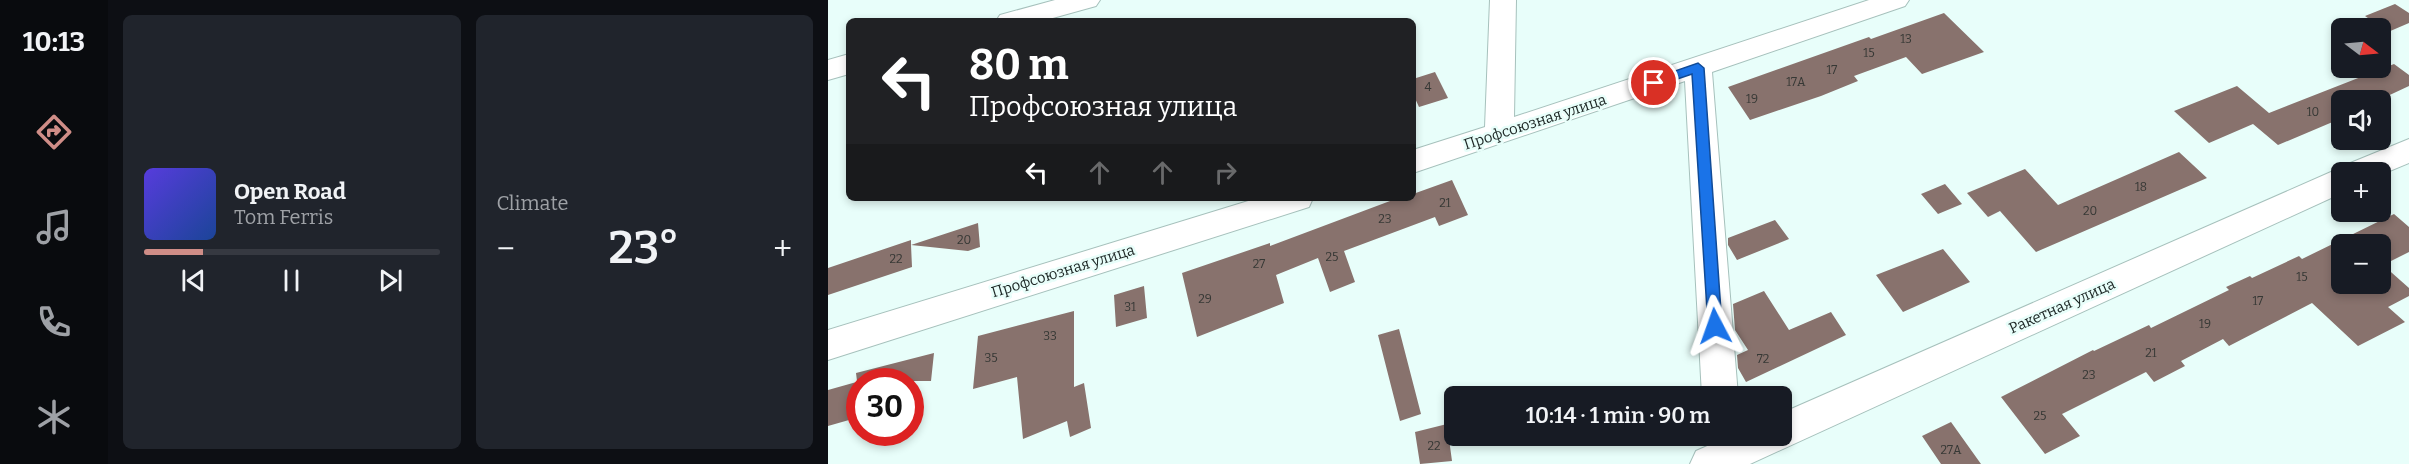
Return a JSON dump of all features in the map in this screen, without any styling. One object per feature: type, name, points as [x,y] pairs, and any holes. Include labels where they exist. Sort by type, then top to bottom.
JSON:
[{"type":"street","points":[[1020,18],[1087,0]]},
{"type":"street","points":[[1499,135],[1503,0]]},
{"type":"street","name":"Профсоюзная улица","points":[[1416,161],[1896,0]]},
{"type":"street","points":[[828,70],[846,65]]},
{"type":"street","points":[[1698,68],[1719,386]]},
{"type":"street","points":[[2382,162],[2409,150]]},
{"type":"street","name":"Ракетная улица","points":[[1792,427],[2331,185]]},
{"type":"street","name":"Профсоюзная улица","points":[[828,345],[1288,201]]},
{"type":"street","points":[[1720,455],[1744,446]]},
{"type":"building","points":[[2395,4],[2409,13],[2409,23],[2391,31],[2391,18],[2365,16]]},
{"type":"building","points":[[1944,13],[1984,52],[1922,74],[1906,57],[1854,76],[1858,81],[1821,96],[1750,120],[1728,87],[1869,37],[1871,39]]},
{"type":"building","points":[[2394,64],[2409,75],[2409,86],[2391,94],[2391,90],[2331,90],[2331,123],[2278,145],[2253,124],[2209,143],[2174,111],[2237,86],[2269,113],[2358,78],[2391,78],[2391,65]]},
{"type":"building","points":[[1435,72],[1448,98],[1419,107],[1416,100],[1416,78]]},
{"type":"building","points":[[2179,152],[2207,178],[2036,252],[2000,211],[1988,217],[1967,193],[2025,169],[2058,205]]},
{"type":"building","points":[[1452,180],[1468,215],[1439,226],[1435,217],[1344,251],[1355,282],[1330,292],[1318,258],[1276,275],[1284,303],[1197,337],[1182,273],[1270,243],[1270,246],[1390,201],[1416,201],[1416,193]]},
{"type":"building","points":[[1945,184],[1962,204],[1938,214],[1921,194]]},
{"type":"building","points":[[2394,214],[2409,227],[2409,252],[2391,261],[2391,234],[2353,234],[2378,222],[2391,222],[2391,215]]},
{"type":"building","points":[[1775,220],[1789,239],[1737,260],[1728,245],[1728,238]]},
{"type":"building","points":[[978,223],[980,247],[968,251],[911,245]]},
{"type":"building","points":[[911,240],[912,267],[828,295],[828,268]]},
{"type":"building","points":[[2331,245],[2331,294],[2391,294],[2391,272],[2409,288],[2409,296],[2388,307],[2405,322],[2358,346],[2312,303],[2229,346],[2223,339],[2181,361],[2185,366],[2154,382],[2146,372],[2062,414],[2080,436],[2045,454],[2001,397],[2093,350],[2149,325],[2151,328],[2229,290],[2226,287],[2250,276],[2252,278],[2299,256],[2302,259]]},
{"type":"building","points":[[1943,249],[1970,282],[1903,312],[1876,275]]},
{"type":"building","points":[[1144,286],[1147,318],[1116,327],[1114,295]]},
{"type":"building","points":[[1764,291],[1789,330],[1831,312],[1846,335],[1746,382],[1738,368],[1737,355],[1748,350],[1735,330],[1733,304]]},
{"type":"building","points":[[1074,311],[1074,387],[1084,383],[1091,428],[1070,437],[1067,421],[1023,439],[1017,377],[973,389],[978,336]]},
{"type":"building","points":[[1399,329],[1421,414],[1400,421],[1378,335]]},
{"type":"building","points":[[934,353],[931,381],[924,381],[924,368],[876,368]]},
{"type":"building","points":[[846,385],[846,421],[828,426],[828,390]]},
{"type":"building","points":[[1951,422],[1981,464],[1941,464],[1922,436]]},
{"type":"building","points":[[1444,425],[1444,446],[1450,446],[1452,461],[1420,464],[1415,432]]},
{"type":"route","points":[[1654,83],[1698,68],[1715,326]]}]
